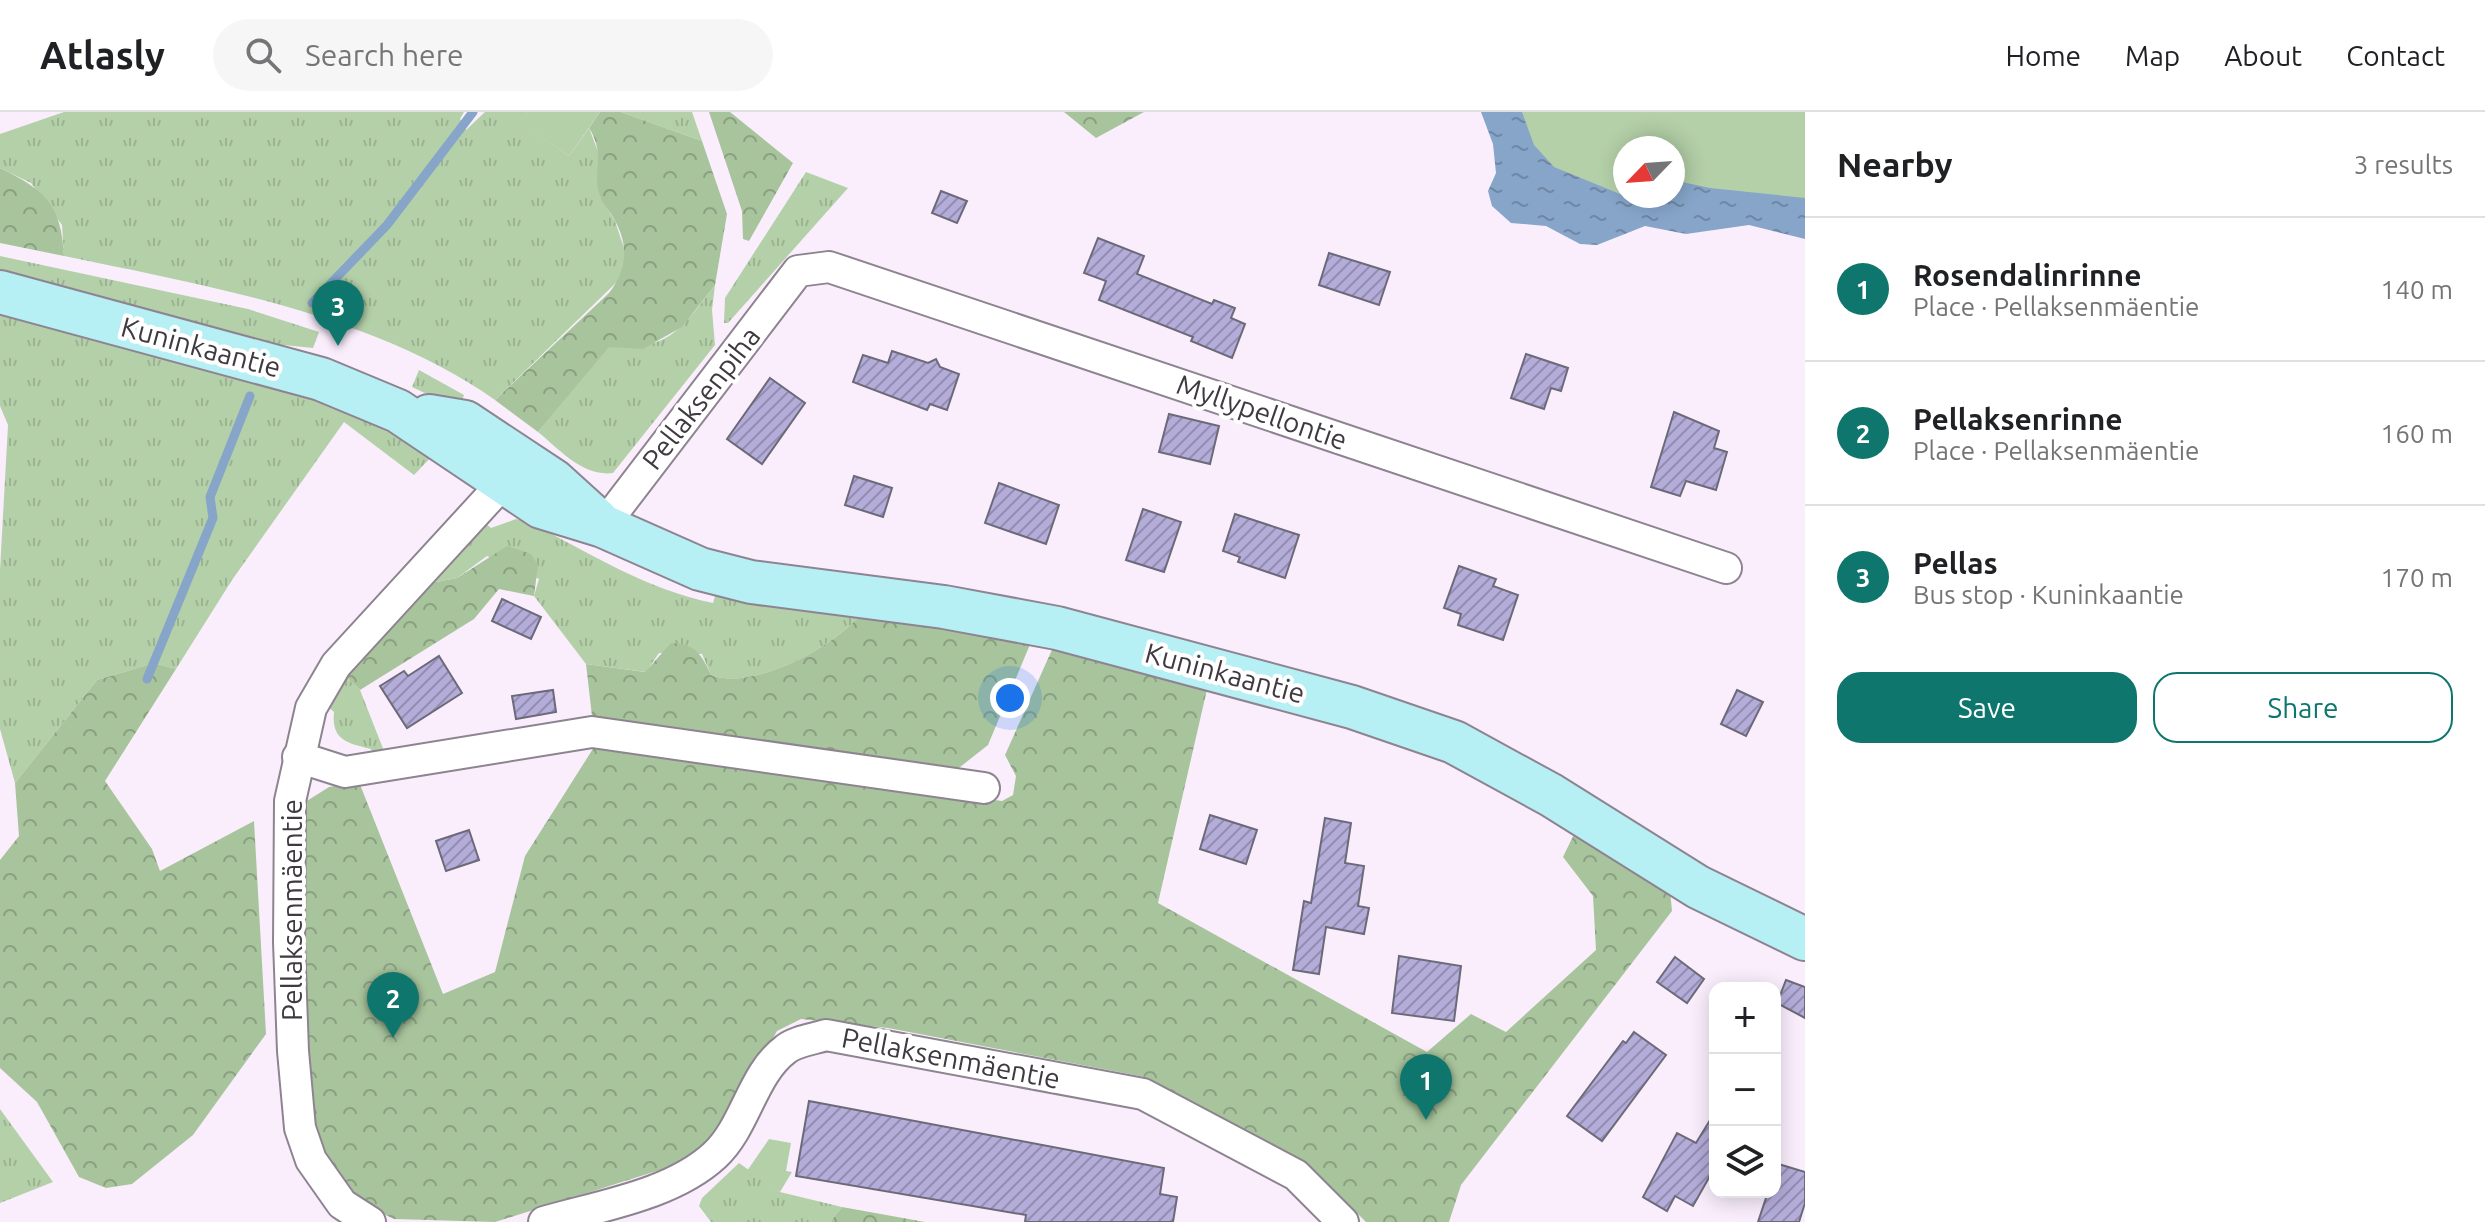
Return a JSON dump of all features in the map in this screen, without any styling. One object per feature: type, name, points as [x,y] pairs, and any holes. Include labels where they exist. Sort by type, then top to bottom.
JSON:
[{"type":"main road","name":"Kuninkaantie","points":[[0,292],[321,379],[398,411],[465,422],[512,470],[554,481],[603,526],[700,569],[751,582],[944,607],[1057,628],[1381,717],[1454,742],[1698,887],[1805,939]]},
{"type":"street","name":"Myllypellontie","points":[[798,271],[829,267],[1726,568]]},
{"type":"street","name":"Pellaksenpiha","points":[[603,526],[798,271]]},
{"type":"street","name":"Pellaksenmäentie","points":[[370,1222],[342,1204],[311,1160],[300,1128],[293,1051],[289,942],[290,801],[298,757],[311,708],[336,665],[512,470]]},
{"type":"street","points":[[298,757],[345,772],[592,732],[984,788]]},
{"type":"street","name":"Pellaksenmäentie","points":[[544,1222],[639,1194],[691,1174],[716,1155],[737,1129],[774,1060],[789,1046],[826,1035],[1143,1094],[1296,1175],[1343,1222]]},
{"type":"green space","points":[[64,112],[464,112],[460,119],[466,130],[485,112],[527,112],[521,122],[569,156],[589,128],[601,159],[600,196],[615,221],[626,254],[621,278],[495,400],[447,370],[396,345],[343,325],[231,292],[64,256],[62,225],[31,183],[0,168],[0,134]]},
{"type":"green space","points":[[527,112],[600,112],[569,156],[520,122]]},
{"type":"green space","points":[[600,112],[621,112],[702,141],[727,214],[715,285],[682,327],[643,349],[609,347],[538,432],[495,400],[609,293],[623,266],[622,237],[601,199],[597,179],[597,147],[589,128]]},
{"type":"green space","points":[[621,112],[692,112],[702,141]]},
{"type":"green space","points":[[709,112],[730,112],[793,163],[749,241],[743,239],[742,211]]},
{"type":"green space","points":[[1064,112],[1144,112],[1096,138]]},
{"type":"green space","points":[[1511,112],[1805,112],[1805,206],[1685,191],[1685,136],[1613,136],[1613,195],[1547,173]]},
{"type":"green space","points":[[0,168],[29,184],[48,201],[59,223],[64,256],[0,243]]},
{"type":"green space","points":[[806,172],[848,188],[728,323],[724,323],[725,298]]},
{"type":"green space","points":[[0,256],[248,309],[319,332],[313,348],[264,343],[0,279]]},
{"type":"green space","points":[[715,285],[712,310],[715,345],[613,473],[592,471],[582,466],[538,432],[609,346],[647,345],[672,334],[693,314]]},
{"type":"green space","points":[[0,309],[321,395],[438,450],[414,475],[344,422],[232,580],[176,669],[154,663],[97,680],[15,783],[0,729],[0,570],[8,425],[0,406]]},
{"type":"green space","points":[[419,370],[464,395],[459,409],[412,387]]},
{"type":"green space","points":[[516,519],[531,523],[642,580],[689,597],[713,603],[715,596],[865,609],[853,623],[817,650],[795,662],[749,677],[711,675],[702,654],[659,653],[646,672],[586,664],[534,596],[539,579],[487,556],[457,578],[436,582],[429,575],[484,522],[491,528]]},
{"type":"green space","points":[[507,546],[531,554],[538,565],[534,596],[499,589],[474,619],[360,690],[343,674],[429,575],[436,582],[457,578]]},
{"type":"green space","points":[[865,609],[1034,635],[988,745],[955,771],[593,725],[586,664],[645,672],[671,643],[686,645],[696,651],[711,675],[749,677],[795,662],[817,650],[853,623]]},
{"type":"green space","points":[[1055,643],[1208,685],[1158,903],[1427,1052],[1471,1014],[1506,1032],[1596,950],[1593,896],[1563,857],[1576,830],[1670,890],[1672,911],[1461,1185],[1449,1222],[1366,1222],[1313,1169],[1145,1077],[888,1028],[801,1019],[777,1031],[717,1134],[682,1163],[495,1222],[394,1219],[355,1200],[327,1165],[308,1115],[300,946],[302,804],[329,787],[359,782],[443,994],[495,972],[525,856],[596,744],[1002,801],[1013,795],[1016,776],[1005,755]]},
{"type":"green space","points":[[154,663],[176,669],[105,781],[152,849],[160,871],[254,821],[266,1034],[193,1135],[132,1184],[106,1188],[79,1177],[37,1102],[0,1068],[0,860],[19,836],[15,783],[97,680]]},
{"type":"green space","points":[[343,674],[360,690],[386,756],[373,756],[371,749],[342,739],[335,729],[334,712],[326,705]]},
{"type":"green space","points":[[0,1109],[53,1182],[0,1203]]},
{"type":"green space","points":[[769,1139],[791,1143],[786,1171],[792,1172],[780,1192],[747,1171]]},
{"type":"green space","points":[[739,1163],[780,1192],[842,1207],[830,1222],[711,1222],[699,1206],[702,1198]]},
{"type":"green space","points":[[842,1207],[925,1222],[830,1222]]},
{"type":"water","points":[[1481,112],[1522,112],[1534,145],[1554,167],[1613,191],[1613,208],[1685,208],[1685,183],[1805,198],[1805,239],[1749,225],[1686,234],[1645,226],[1597,245],[1580,244],[1546,226],[1511,223],[1492,206],[1488,191],[1496,173],[1493,144]]},
{"type":"building","points":[[941,191],[967,201],[957,223],[932,213]]},
{"type":"building","points":[[1098,238],[1144,256],[1137,274],[1212,304],[1214,300],[1235,308],[1231,318],[1245,324],[1232,358],[1191,341],[1193,337],[1099,300],[1106,281],[1084,273]]},
{"type":"building","points":[[1329,253],[1390,272],[1379,305],[1319,285]]},
{"type":"building","points":[[892,351],[928,363],[936,359],[940,367],[959,374],[947,410],[930,404],[927,410],[853,382],[863,355],[888,363]]},
{"type":"building","points":[[1526,354],[1568,368],[1561,391],[1551,388],[1544,409],[1511,398]]},
{"type":"building","points":[[770,378],[805,403],[762,464],[727,439]]},
{"type":"building","points":[[1674,412],[1719,431],[1714,448],[1727,452],[1716,490],[1686,481],[1680,496],[1651,487]]},
{"type":"building","points":[[1169,414],[1219,426],[1210,464],[1159,452]]},
{"type":"building","points":[[854,476],[892,488],[883,517],[845,505]]},
{"type":"building","points":[[999,483],[1059,505],[1046,544],[985,523]]},
{"type":"building","points":[[1143,509],[1181,522],[1164,572],[1126,560]]},
{"type":"building","points":[[1235,514],[1299,535],[1285,578],[1238,562],[1240,557],[1223,551]]},
{"type":"building","points":[[1459,566],[1496,579],[1493,586],[1518,595],[1503,640],[1458,625],[1461,614],[1444,608]]},
{"type":"building","points":[[502,599],[541,617],[531,639],[492,621]]},
{"type":"building","points":[[439,656],[462,693],[407,728],[380,686],[404,671],[408,676]]},
{"type":"building","points":[[553,690],[556,712],[516,719],[512,696]]},
{"type":"building","points":[[1737,690],[1763,702],[1746,736],[1721,724]]},
{"type":"building","points":[[1210,815],[1257,830],[1246,864],[1200,849]]},
{"type":"building","points":[[1325,818],[1351,823],[1345,863],[1364,866],[1358,906],[1369,908],[1364,934],[1326,927],[1319,974],[1293,970],[1304,901],[1311,903]]},
{"type":"building","points":[[469,830],[479,860],[446,871],[436,841]]},
{"type":"building","points":[[1399,956],[1461,966],[1454,1021],[1392,1013]]},
{"type":"building","points":[[1675,957],[1704,979],[1687,1003],[1657,982]]},
{"type":"building","points":[[1786,980],[1805,987],[1805,1018],[1781,1005],[1781,993]]},
{"type":"building","points":[[1634,1032],[1666,1055],[1602,1141],[1567,1116],[1623,1041],[1626,1043]]},
{"type":"building","points":[[809,1101],[1164,1168],[1160,1194],[1177,1197],[1173,1222],[1025,1222],[1026,1215],[796,1176]]},
{"type":"building","points":[[1709,1122],[1709,1178],[1693,1206],[1675,1196],[1667,1211],[1643,1197],[1677,1133],[1696,1143]]},
{"type":"building","points":[[1781,1165],[1805,1172],[1805,1203],[1799,1222],[1758,1222],[1766,1198],[1781,1198]]},
{"type":"waterway","points":[[312,303],[387,225],[473,112]]},
{"type":"waterway","points":[[147,679],[213,518],[210,497],[250,396]]},
{"type":"place","name":"Pellas","points":[[338,346]]},
{"type":"place","name":"Pellaksenrinne","points":[[393,1038]]},
{"type":"place","name":"Rosendalinrinne","points":[[1426,1120]]}]
